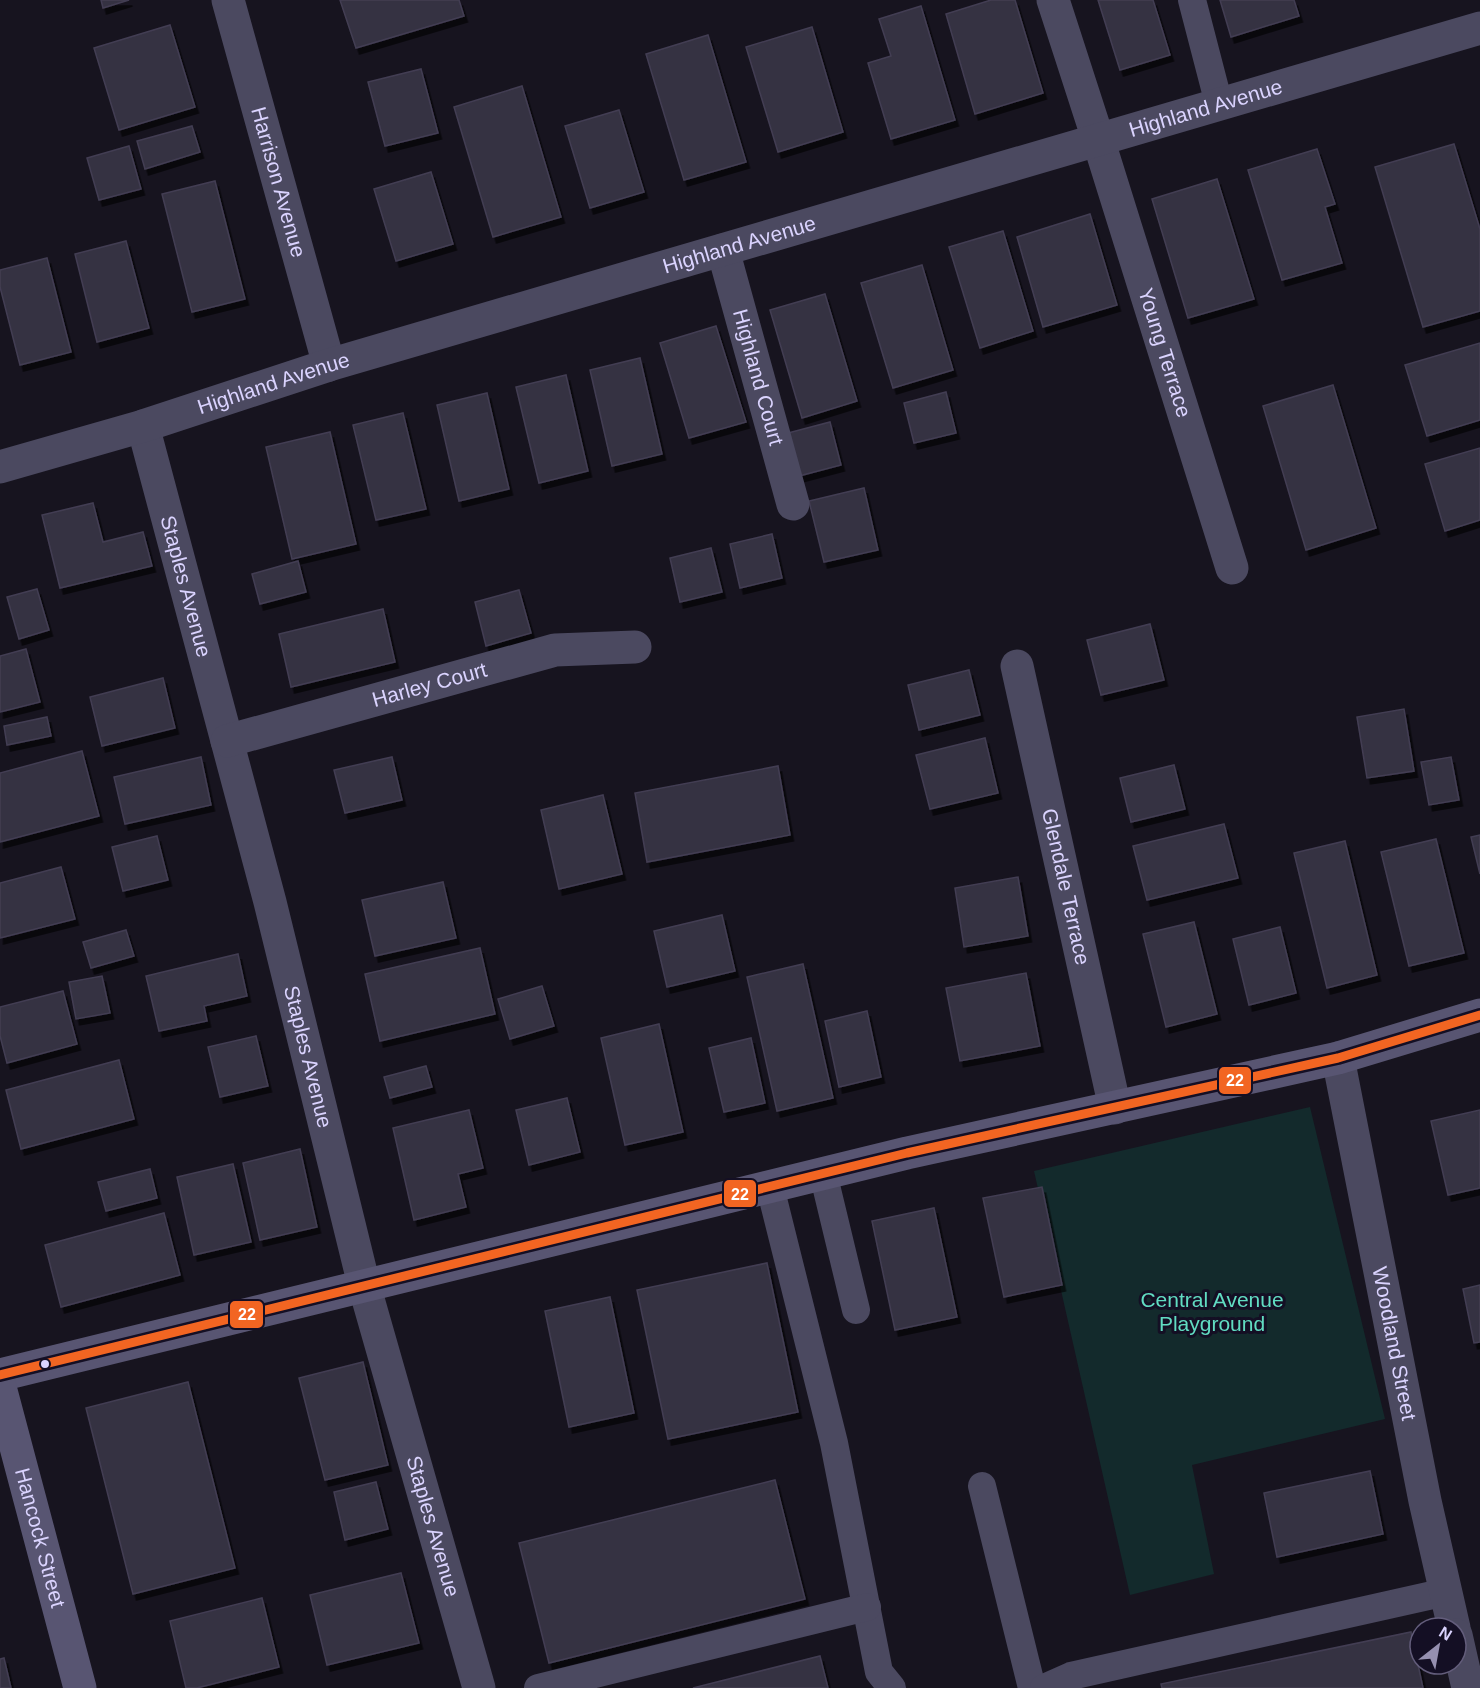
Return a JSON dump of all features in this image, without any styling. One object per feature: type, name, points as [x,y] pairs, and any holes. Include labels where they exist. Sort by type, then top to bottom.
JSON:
[{"type":"street","name":"Harrison Avenue","points":[[228,0],[328,366]]},
{"type":"street","name":"Young Terrace","points":[[1053,0],[1232,568]]},
{"type":"street","name":"Highland Avenue","points":[[0,467],[143,426],[328,366],[1480,28]]},
{"type":"street","name":"Highland Court","points":[[723,250],[793,504]]},
{"type":"street","name":"Staples Avenue","points":[[143,426],[270,902],[364,1285],[479,1688]]},
{"type":"street","name":"Harley Court","points":[[227,741],[555,650],[635,647]]},
{"type":"street","name":"Glendale Terrace","points":[[1017,666],[1115,1108]]},
{"type":"street","points":[[0,1375],[824,1173],[1338,1058],[1480,1015]]},
{"type":"street","name":"Woodland Street","points":[[1338,1058],[1425,1501],[1451,1616]]},
{"type":"street","name":"Hancock Street","points":[[0,1387],[80,1688]]},
{"type":"lane","points":[[1192,0],[1219,104]]},
{"type":"lane","points":[[824,1173],[856,1310]]},
{"type":"lane","points":[[770,1187],[834,1443],[879,1672],[892,1688]]},
{"type":"lane","points":[[982,1486],[1032,1688]]},
{"type":"lane","points":[[1044,1688],[1071,1676],[1446,1592]]},
{"type":"lane","points":[[538,1688],[867,1607]]},
{"type":"green space","name":"Central Avenue Playground","points":[[1310,1107],[1385,1419],[1192,1465],[1214,1574],[1130,1595],[1034,1171]]},
{"type":"building","points":[[101,0],[129,0],[103,8]]},
{"type":"building","points":[[340,0],[459,0],[464,16],[356,48]]},
{"type":"building","points":[[991,0],[1015,0],[1043,93],[975,114],[946,14]]},
{"type":"building","points":[[1098,0],[1153,0],[1170,55],[1120,70]]},
{"type":"building","points":[[1220,0],[1294,0],[1299,16],[1231,37]]},
{"type":"building","points":[[921,6],[955,120],[891,139],[868,63],[891,56],[879,19]]},
{"type":"building","points":[[170,25],[195,107],[119,130],[94,48]]},
{"type":"building","points":[[812,27],[843,132],[778,152],[746,47]]},
{"type":"building","points":[[708,35],[746,162],[684,180],[646,54]]},
{"type":"building","points":[[421,69],[438,133],[385,146],[368,82]]},
{"type":"building","points":[[522,86],[561,217],[493,237],[454,107]]},
{"type":"building","points":[[619,110],[644,192],[590,208],[565,126]]},
{"type":"building","points":[[192,126],[200,152],[145,169],[137,141]]},
{"type":"building","points":[[1454,144],[1480,229],[1480,311],[1423,327],[1375,167]]},
{"type":"building","points":[[129,146],[141,189],[99,200],[87,158]]},
{"type":"building","points":[[1317,149],[1335,204],[1325,207],[1342,263],[1282,280],[1248,170]]},
{"type":"building","points":[[431,172],[453,244],[396,261],[374,189]]},
{"type":"building","points":[[1217,179],[1254,299],[1188,318],[1152,199]]},
{"type":"building","points":[[215,181],[245,299],[192,312],[162,194]]},
{"type":"building","points":[[1090,214],[1117,305],[1043,327],[1017,237]]},
{"type":"building","points":[[1003,231],[1033,331],[980,348],[949,247]]},
{"type":"building","points":[[126,241],[149,328],[97,342],[75,254]]},
{"type":"building","points":[[47,258],[71,352],[20,365],[0,287],[0,270]]},
{"type":"building","points":[[922,265],[953,370],[893,388],[861,283]]},
{"type":"building","points":[[825,294],[857,401],[802,418],[770,310]]},
{"type":"building","points":[[716,326],[746,422],[689,438],[660,343]]},
{"type":"building","points":[[1480,343],[1480,420],[1427,436],[1405,365]]},
{"type":"building","points":[[640,358],[662,454],[612,466],[590,370]]},
{"type":"building","points":[[566,375],[588,471],[539,483],[516,387]]},
{"type":"building","points":[[1333,385],[1376,528],[1306,550],[1263,406]]},
{"type":"building","points":[[946,392],[956,433],[914,443],[904,403]]},
{"type":"building","points":[[487,393],[509,489],[459,501],[437,405]]},
{"type":"building","points":[[403,413],[426,509],[376,520],[353,425]]},
{"type":"building","points":[[830,422],[841,465],[799,476],[788,433]]},
{"type":"building","points":[[330,432],[356,544],[292,559],[266,447]]},
{"type":"building","points":[[1480,448],[1480,520],[1445,531],[1425,464]]},
{"type":"building","points":[[864,488],[878,550],[824,562],[809,501]]},
{"type":"building","points":[[93,503],[103,542],[143,532],[152,566],[60,588],[42,515]]},
{"type":"building","points":[[772,534],[782,578],[740,588],[730,544]]},
{"type":"building","points":[[711,548],[722,592],[680,602],[670,558]]},
{"type":"building","points":[[298,561],[306,592],[260,604],[252,574]]},
{"type":"building","points":[[37,589],[49,630],[19,639],[7,597]]},
{"type":"building","points":[[519,590],[531,633],[486,646],[475,602]]},
{"type":"building","points":[[383,609],[395,662],[291,687],[279,634]]},
{"type":"building","points":[[1150,624],[1164,680],[1101,695],[1087,640]]},
{"type":"building","points":[[26,649],[40,702],[0,712],[0,656]]},
{"type":"building","points":[[969,670],[980,715],[919,730],[908,685]]},
{"type":"building","points":[[163,678],[175,728],[102,746],[90,697]]},
{"type":"building","points":[[1404,709],[1414,771],[1367,778],[1357,717]]},
{"type":"building","points":[[47,717],[51,736],[7,745],[4,726]]},
{"type":"building","points":[[985,738],[998,793],[930,809],[916,755]]},
{"type":"building","points":[[82,751],[99,816],[0,842],[0,773]]},
{"type":"building","points":[[201,757],[211,805],[125,824],[114,777]]},
{"type":"building","points":[[392,757],[402,800],[345,813],[334,770]]},
{"type":"building","points":[[1451,757],[1459,800],[1429,805],[1421,762]]},
{"type":"building","points":[[1174,765],[1185,809],[1131,822],[1120,778]]},
{"type":"building","points":[[778,766],[790,835],[647,862],[635,793]]},
{"type":"building","points":[[603,795],[622,874],[559,889],[541,810]]},
{"type":"building","points":[[1224,824],[1238,878],[1147,900],[1133,846]]},
{"type":"building","points":[[1480,835],[1480,874],[1471,837]]},
{"type":"building","points":[[157,836],[168,880],[123,891],[112,847]]},
{"type":"building","points":[[1436,839],[1464,953],[1409,966],[1381,852]]},
{"type":"building","points":[[1345,841],[1377,975],[1327,988],[1294,853]]},
{"type":"building","points":[[61,867],[75,919],[0,938],[0,883]]},
{"type":"building","points":[[1018,877],[1028,936],[964,947],[955,888]]},
{"type":"building","points":[[443,882],[456,938],[375,956],[362,900]]},
{"type":"building","points":[[722,915],[735,971],[667,987],[654,931]]},
{"type":"building","points":[[1194,922],[1217,1014],[1166,1027],[1143,934]]},
{"type":"building","points":[[1280,927],[1296,993],[1249,1005],[1233,939]]},
{"type":"building","points":[[126,930],[134,956],[91,968],[83,942]]},
{"type":"building","points":[[480,948],[495,1014],[380,1041],[365,974]]},
{"type":"building","points":[[238,954],[247,996],[204,1006],[207,1021],[159,1031],[146,976]]},
{"type":"building","points":[[803,964],[833,1098],[777,1111],[747,977]]},
{"type":"building","points":[[1026,973],[1040,1046],[960,1061],[946,988]]},
{"type":"building","points":[[102,976],[110,1013],[76,1019],[69,982]]},
{"type":"building","points":[[542,986],[554,1026],[510,1039],[498,999]]},
{"type":"building","points":[[63,991],[77,1044],[7,1063],[0,1036],[0,1007]]},
{"type":"building","points":[[867,1011],[881,1077],[839,1087],[825,1021]]},
{"type":"building","points":[[659,1024],[683,1132],[625,1145],[601,1038]]},
{"type":"building","points":[[256,1036],[268,1086],[220,1097],[208,1047]]},
{"type":"building","points":[[751,1038],[765,1103],[724,1112],[709,1048]]},
{"type":"building","points":[[119,1060],[134,1119],[21,1149],[6,1090]]},
{"type":"building","points":[[426,1066],[432,1087],[390,1098],[384,1077]]},
{"type":"building","points":[[567,1098],[580,1152],[529,1165],[516,1110]]},
{"type":"building","points":[[469,1110],[483,1168],[458,1174],[466,1207],[414,1220],[393,1128]]},
{"type":"building","points":[[1480,1110],[1480,1188],[1448,1195],[1431,1121]]},
{"type":"building","points":[[300,1149],[317,1227],[260,1240],[243,1163]]},
{"type":"building","points":[[233,1164],[251,1242],[194,1255],[177,1177]]},
{"type":"building","points":[[150,1169],[157,1198],[106,1211],[98,1182]]},
{"type":"building","points":[[1042,1187],[1062,1285],[1004,1297],[983,1198]]},
{"type":"building","points":[[934,1208],[957,1317],[895,1330],[872,1221]]},
{"type":"building","points":[[164,1213],[180,1275],[61,1307],[45,1245]]},
{"type":"building","points":[[767,1263],[798,1412],[668,1439],[637,1290]]},
{"type":"building","points":[[1480,1285],[1480,1342],[1474,1343],[1463,1289]]},
{"type":"building","points":[[610,1297],[634,1413],[569,1427],[545,1311]]},
{"type":"building","points":[[363,1362],[388,1465],[325,1480],[299,1378]]},
{"type":"building","points":[[188,1382],[235,1568],[133,1594],[86,1408]]},
{"type":"building","points":[[1370,1471],[1383,1534],[1277,1557],[1264,1493]]},
{"type":"building","points":[[775,1480],[805,1599],[549,1663],[519,1543]]},
{"type":"building","points":[[376,1482],[388,1529],[345,1540],[334,1492]]},
{"type":"building","points":[[401,1573],[419,1643],[327,1665],[310,1595]]},
{"type":"building","points":[[262,1598],[279,1667],[197,1688],[186,1688],[170,1621]]},
{"type":"building","points":[[1408,1633],[1408,1676],[1420,1676],[1423,1688],[1162,1688],[1161,1684]]},
{"type":"building","points":[[820,1656],[828,1688],[693,1688]]},
{"type":"building","points":[[4,1658],[11,1688],[0,1688],[0,1659]]},
{"type":"transit line","name":"22","points":[[0,1375],[907,1153],[1338,1058],[1480,1015]]}]
